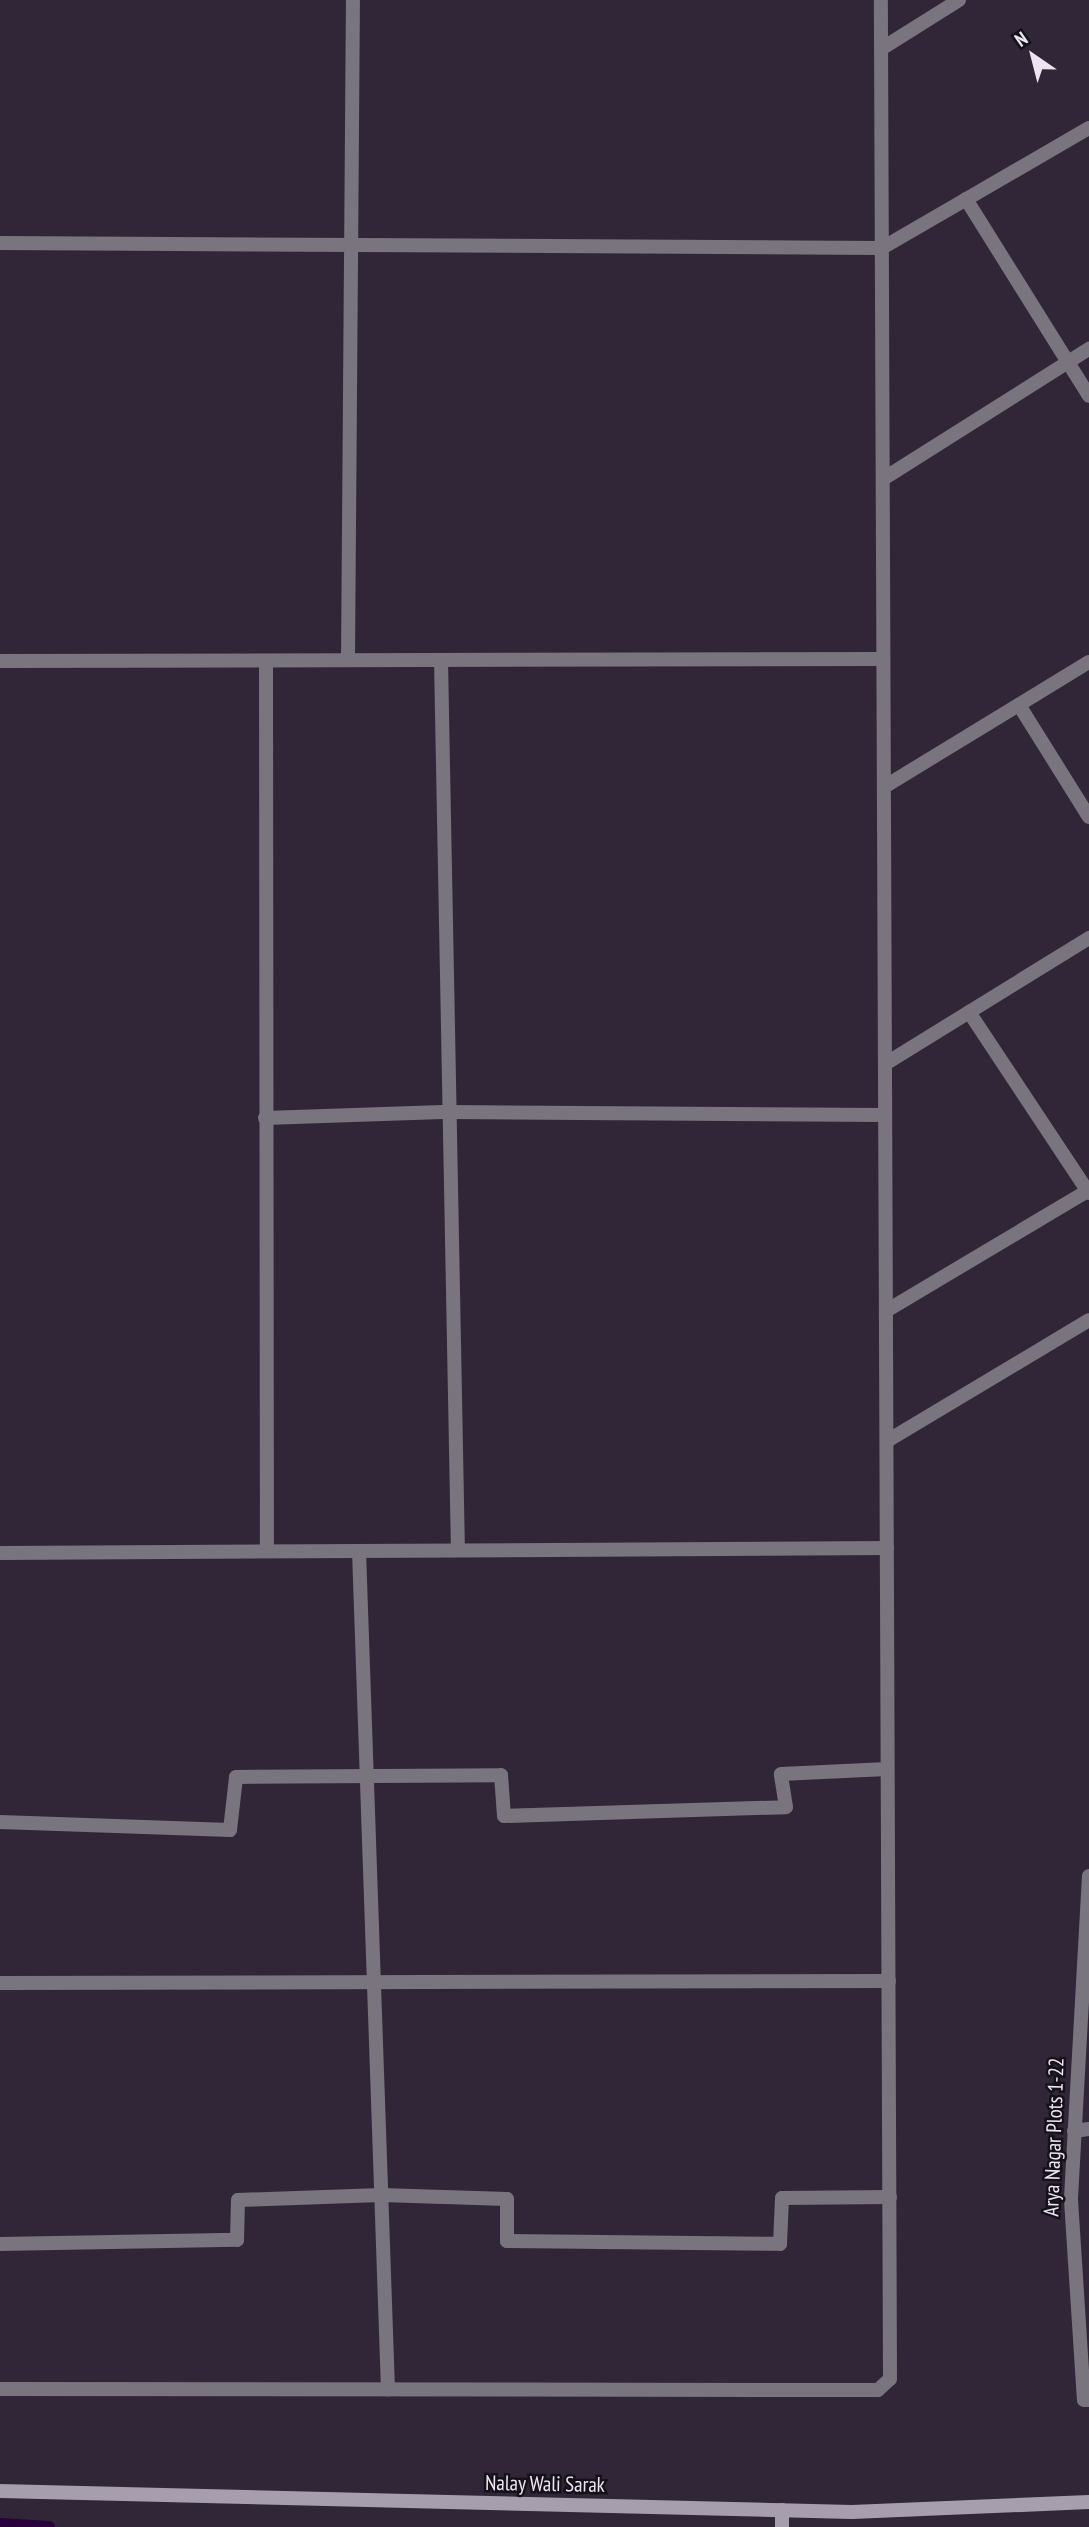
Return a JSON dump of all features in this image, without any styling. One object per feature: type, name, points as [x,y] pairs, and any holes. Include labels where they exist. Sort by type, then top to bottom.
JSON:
[{"type":"main road","name":"Nalay Wali Sarak","points":[[0,2491],[782,2510],[1089,2502]]},
{"type":"main road","points":[[782,2510],[782,2527]]},
{"type":"street","points":[[348,660],[349,245],[353,0]]},
{"type":"street","points":[[0,2389],[878,2390],[890,2379],[881,0]]},
{"type":"street","points":[[881,49],[959,0]]},
{"type":"street","points":[[0,243],[882,248],[1089,128]]},
{"type":"street","points":[[966,199],[1089,396]]},
{"type":"street","points":[[883,479],[1089,349]]},
{"type":"street","points":[[0,661],[883,659]]},
{"type":"street","points":[[441,660],[458,1550]]},
{"type":"street","points":[[266,661],[267,1551]]},
{"type":"street","points":[[884,787],[1089,662]]},
{"type":"street","points":[[1019,705],[1089,817]]},
{"type":"street","points":[[885,1064],[1089,938]]},
{"type":"street","points":[[886,1311],[1089,1191],[969,1012]]},
{"type":"street","points":[[265,1118],[450,1112],[885,1115]]},
{"type":"street","points":[[887,1441],[1089,1320]]},
{"type":"street","points":[[0,1553],[887,1548]]},
{"type":"street","points":[[359,1551],[388,2389]]},
{"type":"street","points":[[0,1822],[230,1830],[236,1777],[367,1774],[501,1775],[504,1816],[786,1807],[781,1774],[887,1769]]},
{"type":"street","name":"Arya Nagar Plots 1-22","points":[[1086,2400],[1071,2200],[1089,1876]]},
{"type":"street","points":[[0,1983],[889,1981]]},
{"type":"street","points":[[1074,2131],[1089,2129]]},
{"type":"street","points":[[0,2244],[237,2240],[238,2200],[381,2195],[508,2199],[507,2241],[780,2244],[782,2198],[890,2197]]},
{"type":"waterway","points":[[0,2524],[49,2527]]}]
